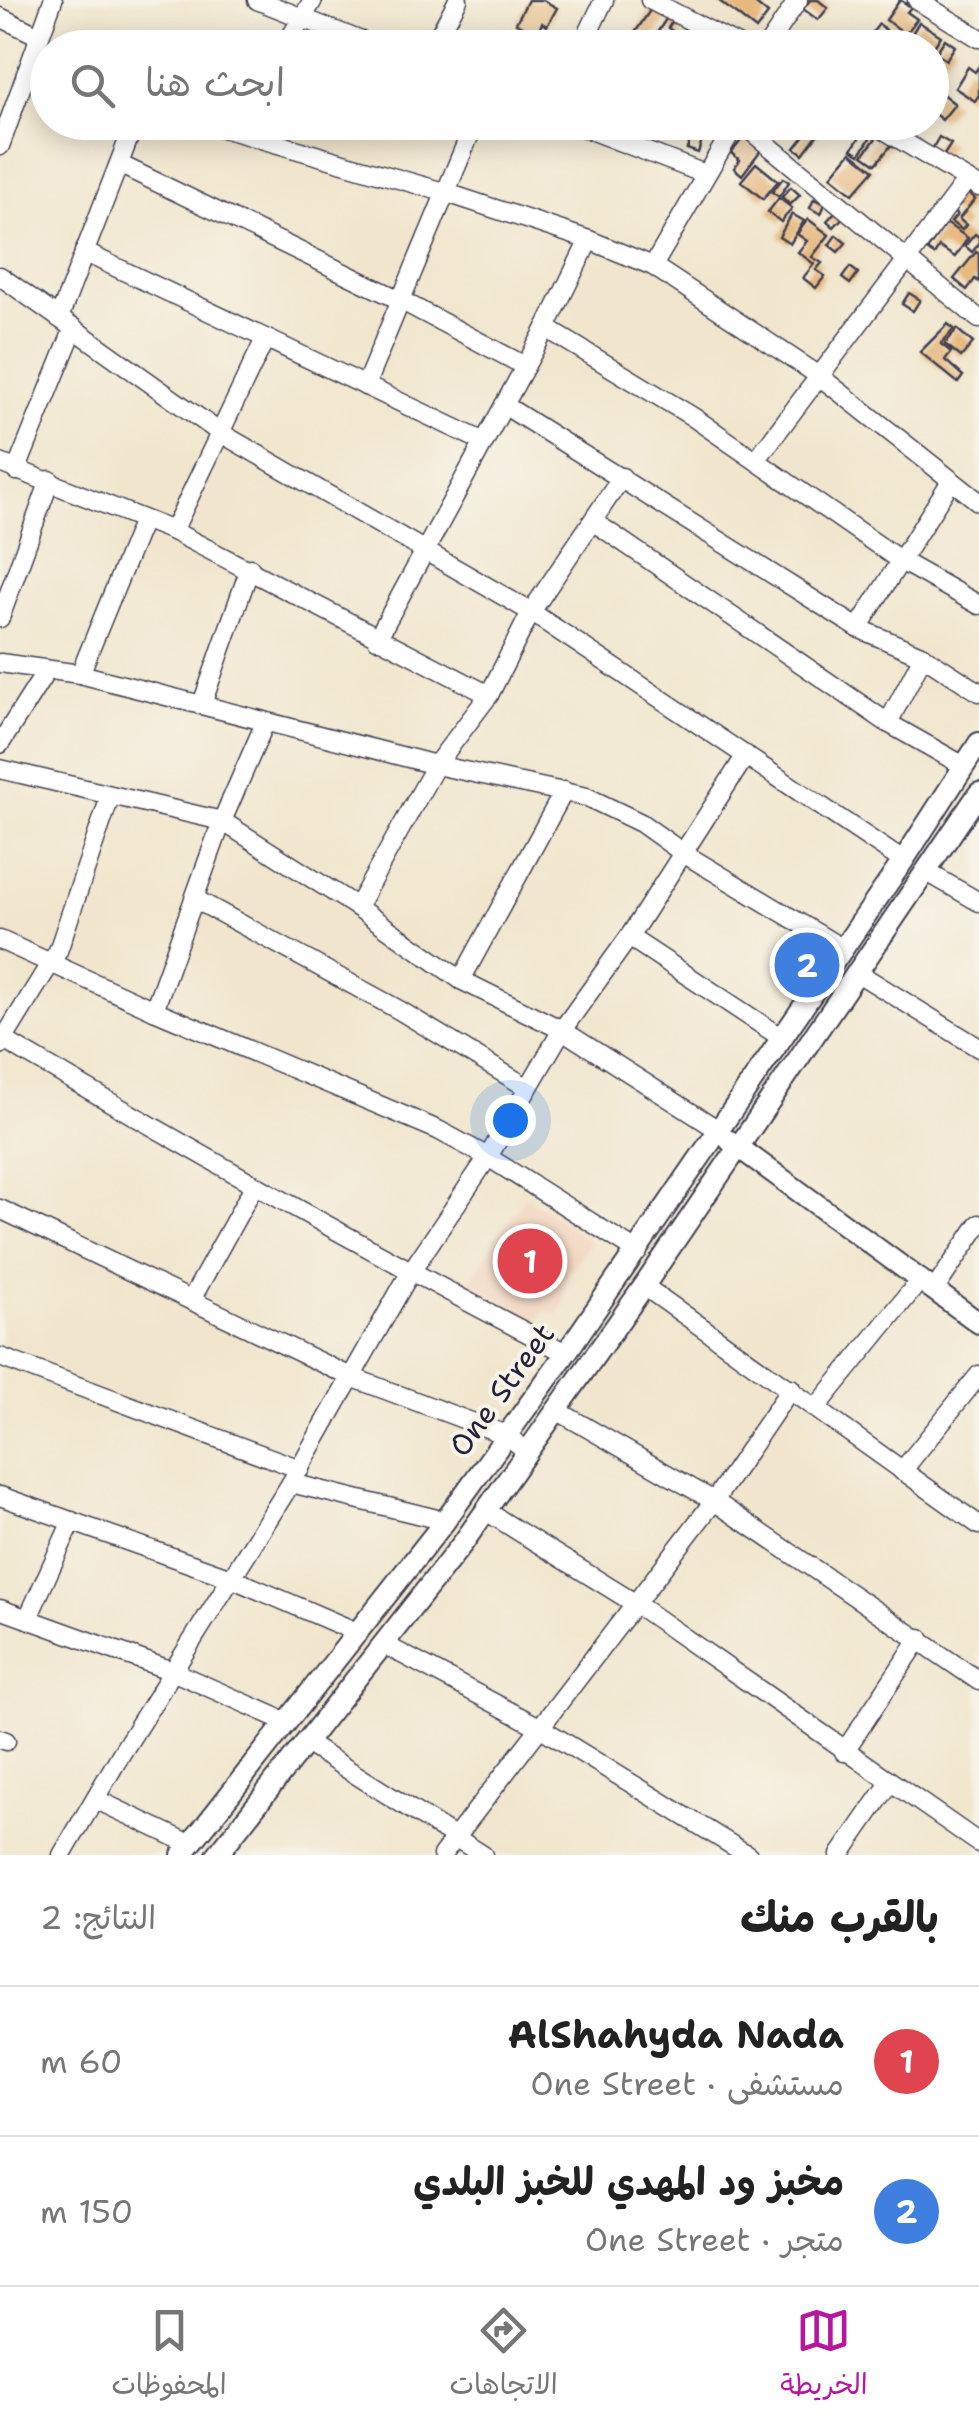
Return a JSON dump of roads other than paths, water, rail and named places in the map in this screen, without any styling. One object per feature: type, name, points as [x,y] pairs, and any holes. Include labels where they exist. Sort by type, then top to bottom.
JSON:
[{"type":"street","points":[[41,30],[53,0]]},
{"type":"street","points":[[257,0],[333,30]]},
{"type":"street","points":[[294,30],[312,0]]},
{"type":"street","points":[[442,30],[458,0]]},
{"type":"street","points":[[590,30],[604,0]]},
{"type":"street","points":[[650,0],[708,30]]},
{"type":"street","points":[[778,30],[798,0]]},
{"type":"street","points":[[917,0],[979,38]]},
{"type":"street","points":[[0,17],[30,32]]},
{"type":"street","points":[[2,135],[30,62]]},
{"type":"street","points":[[26,74],[30,75]]},
{"type":"street","points":[[128,140],[84,252],[66,323],[8,467],[173,530],[489,695]]},
{"type":"street","points":[[279,140],[447,192],[653,266],[818,375],[979,502]]},
{"type":"street","points":[[365,386],[468,140]]},
{"type":"street","points":[[616,140],[705,174]]},
{"type":"street","points":[[653,266],[727,140]]},
{"type":"street","points":[[760,140],[979,319]]},
{"type":"street","points":[[757,459],[907,259],[973,183],[901,140]]},
{"type":"street","points":[[119,164],[402,301],[525,366]]},
{"type":"street","points":[[378,639],[546,328],[589,240]]},
{"type":"street","points":[[84,252],[484,442]]},
{"type":"street","points":[[0,276],[220,432],[531,612],[904,861]]},
{"type":"street","points":[[546,328],[757,459],[902,560],[979,605]]},
{"type":"street","points":[[173,530],[265,339]]},
{"type":"street","points":[[504,405],[858,628],[922,656],[979,692]]},
{"type":"street","points":[[357,907],[436,765],[489,695],[531,612],[622,477]]},
{"type":"street","points":[[0,618],[6,578],[50,480]]},
{"type":"street","points":[[858,628],[951,482]]},
{"type":"street","points":[[80,674],[142,520]]},
{"type":"street","points":[[594,522],[888,722],[964,766]]},
{"type":"street","points":[[202,704],[250,568]]},
{"type":"street","points":[[888,722],[922,656]]},
{"type":"street","points":[[0,663],[80,674],[436,765],[564,791],[611,807],[641,823],[683,853],[843,949]]},
{"type":"street","points":[[0,744],[47,670]]},
{"type":"street","points":[[154,1010],[222,821],[264,723]]},
{"type":"street","name":"One Street","points":[[186,1850],[445,1521],[566,1354],[904,861],[979,744]]},
{"type":"street","points":[[62,1855],[172,1671],[296,1476],[410,1273],[488,1157],[562,1030],[629,937],[746,755]]},
{"type":"street","points":[[0,769],[110,798],[222,821],[357,907],[461,980],[562,1030],[718,1129],[738,1148],[979,1322]]},
{"type":"street","points":[[461,980],[564,791]]},
{"type":"street","name":"One Street","points":[[217,1855],[486,1511],[644,1286],[979,792]]},
{"type":"street","points":[[110,798],[52,964],[2,1042],[410,1273],[566,1354]]},
{"type":"street","points":[[927,872],[979,902]]},
{"type":"street","points":[[195,900],[398,1010],[528,1088]]},
{"type":"street","points":[[629,937],[782,1038]]},
{"type":"street","points":[[0,940],[438,1130],[638,1252]]},
{"type":"street","points":[[858,973],[979,1048]]},
{"type":"street","points":[[190,1300],[254,1186]]},
{"type":"street","points":[[0,1209],[351,1378],[506,1435],[528,1452]]},
{"type":"street","points":[[817,1407],[979,1224]]},
{"type":"street","points":[[644,1286],[979,1524]]},
{"type":"street","points":[[0,1356],[296,1476],[445,1521]]},
{"type":"street","points":[[902,1470],[979,1375]]},
{"type":"street","points":[[442,1855],[714,1501],[790,1388]]},
{"type":"street","points":[[558,1410],[714,1501],[979,1681]]},
{"type":"street","points":[[0,1496],[231,1578],[359,1632]]},
{"type":"street","points":[[486,1511],[636,1604],[979,1843]]},
{"type":"street","points":[[28,1618],[72,1520]]},
{"type":"street","points":[[0,1609],[172,1671],[287,1722]]},
{"type":"street","points":[[844,1752],[920,1638]]},
{"type":"street","points":[[385,1644],[541,1728],[748,1855]]},
{"type":"street","points":[[306,1743],[483,1855]]},
{"type":"street","points":[[840,1855],[890,1783]]},
{"type":"street","points":[[95,1799],[186,1850]]},
{"type":"place","name":"مخبز ود المهدي للخبز البلدي","points":[[807,965]]},
{"type":"place","name":"AlShahyda Nada","points":[[530,1261]]}]
